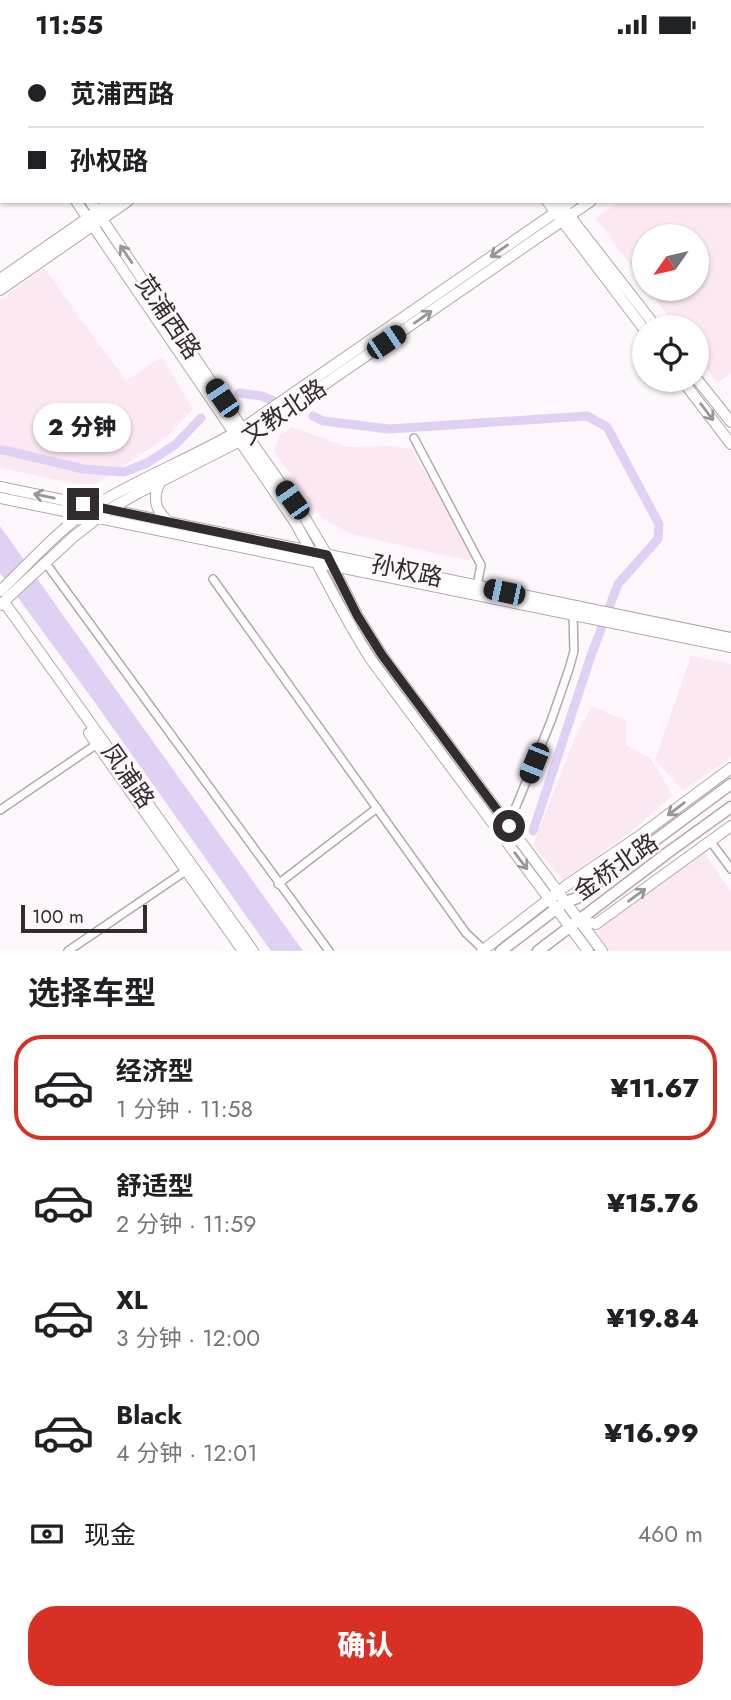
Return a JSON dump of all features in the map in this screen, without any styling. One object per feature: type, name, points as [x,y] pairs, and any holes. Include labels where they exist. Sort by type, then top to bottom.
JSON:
[{"type":"main road","name":"金桥北路","points":[[501,951],[557,900],[577,898],[731,784]]},
{"type":"main road","name":"金桥北路","points":[[538,951],[731,807]]},
{"type":"street","name":"苋浦西路","points":[[77,203],[241,435],[305,518],[357,615],[382,655],[509,826],[557,900]]},
{"type":"street","name":"苋浦西路","points":[[91,203],[295,523],[347,621],[372,661],[575,924],[601,951]]},
{"type":"street","points":[[100,215],[110,203]]},
{"type":"street","points":[[0,290],[90,222],[124,203]]},
{"type":"street","name":"文教北路","points":[[39,562],[108,510],[241,435],[276,412],[563,210],[585,203]]},
{"type":"street","points":[[563,210],[646,315]]},
{"type":"street","points":[[563,210],[634,315]]},
{"type":"street","points":[[0,279],[90,222]]},
{"type":"street","points":[[691,392],[731,444]]},
{"type":"street","points":[[707,392],[731,422]]},
{"type":"street","name":"文教北路","points":[[3,598],[93,506],[241,435]]},
{"type":"street","points":[[414,438],[481,565],[477,586]]},
{"type":"street","points":[[161,481],[156,489],[156,507],[161,516],[170,522]]},
{"type":"street","name":"孙权路","points":[[0,487],[477,586],[585,613],[731,638]]},
{"type":"street","name":"孙权路","points":[[0,498],[573,615],[585,613]]},
{"type":"street","points":[[39,562],[328,951]]},
{"type":"street","points":[[213,579],[466,933],[483,950],[557,900],[731,768]]},
{"type":"street","name":"凤浦路","points":[[3,598],[97,744],[243,951]]},
{"type":"street","name":"凤浦路","points":[[3,598],[253,951]]},
{"type":"street","points":[[509,826],[551,722],[569,669],[574,651],[573,615]]},
{"type":"street","name":"孙权路","points":[[615,619],[731,647]]},
{"type":"street","points":[[0,810],[97,744]]},
{"type":"street","points":[[278,884],[377,808]]},
{"type":"street","name":"金桥北路","points":[[575,924],[596,924],[731,827]]},
{"type":"street","points":[[638,837],[664,834]]},
{"type":"street","points":[[711,842],[731,869]]},
{"type":"street","points":[[68,951],[187,870]]},
{"type":"street","points":[[575,924],[588,951]]},
{"type":"shaded area","points":[[618,203],[731,203],[731,374],[717,383],[709,372],[709,315],[667,315],[657,301],[709,301],[709,224],[632,224],[632,268],[596,218]]},
{"type":"shaded area","points":[[44,268],[126,381],[162,357],[193,409],[167,437],[91,487],[0,468],[0,300]]},
{"type":"shaded area","points":[[292,427],[347,447],[390,446],[411,449],[475,553],[470,561],[351,534],[322,518],[274,451],[280,435]]},
{"type":"shaded area","points":[[0,526],[303,951],[271,951],[0,573]]},
{"type":"shaded area","points":[[691,656],[731,664],[731,757],[683,791],[655,760]]},
{"type":"shaded area","points":[[592,707],[627,721],[626,745],[650,758],[673,795],[634,829],[563,880],[533,845],[576,735]]},
{"type":"shaded area","points":[[703,851],[731,892],[731,951],[610,951],[595,932]]},
{"type":"waterway","points":[[239,393],[262,396],[276,402]]},
{"type":"waterway","points":[[313,416],[323,421],[389,429],[587,416],[607,427],[659,524],[658,539],[618,584],[592,653],[533,831]]},
{"type":"waterway","points":[[0,450],[83,469],[124,472],[147,463],[176,444],[201,418]]},
{"type":"route","points":[[83,504],[327,555],[357,615],[382,655],[509,826]]}]
